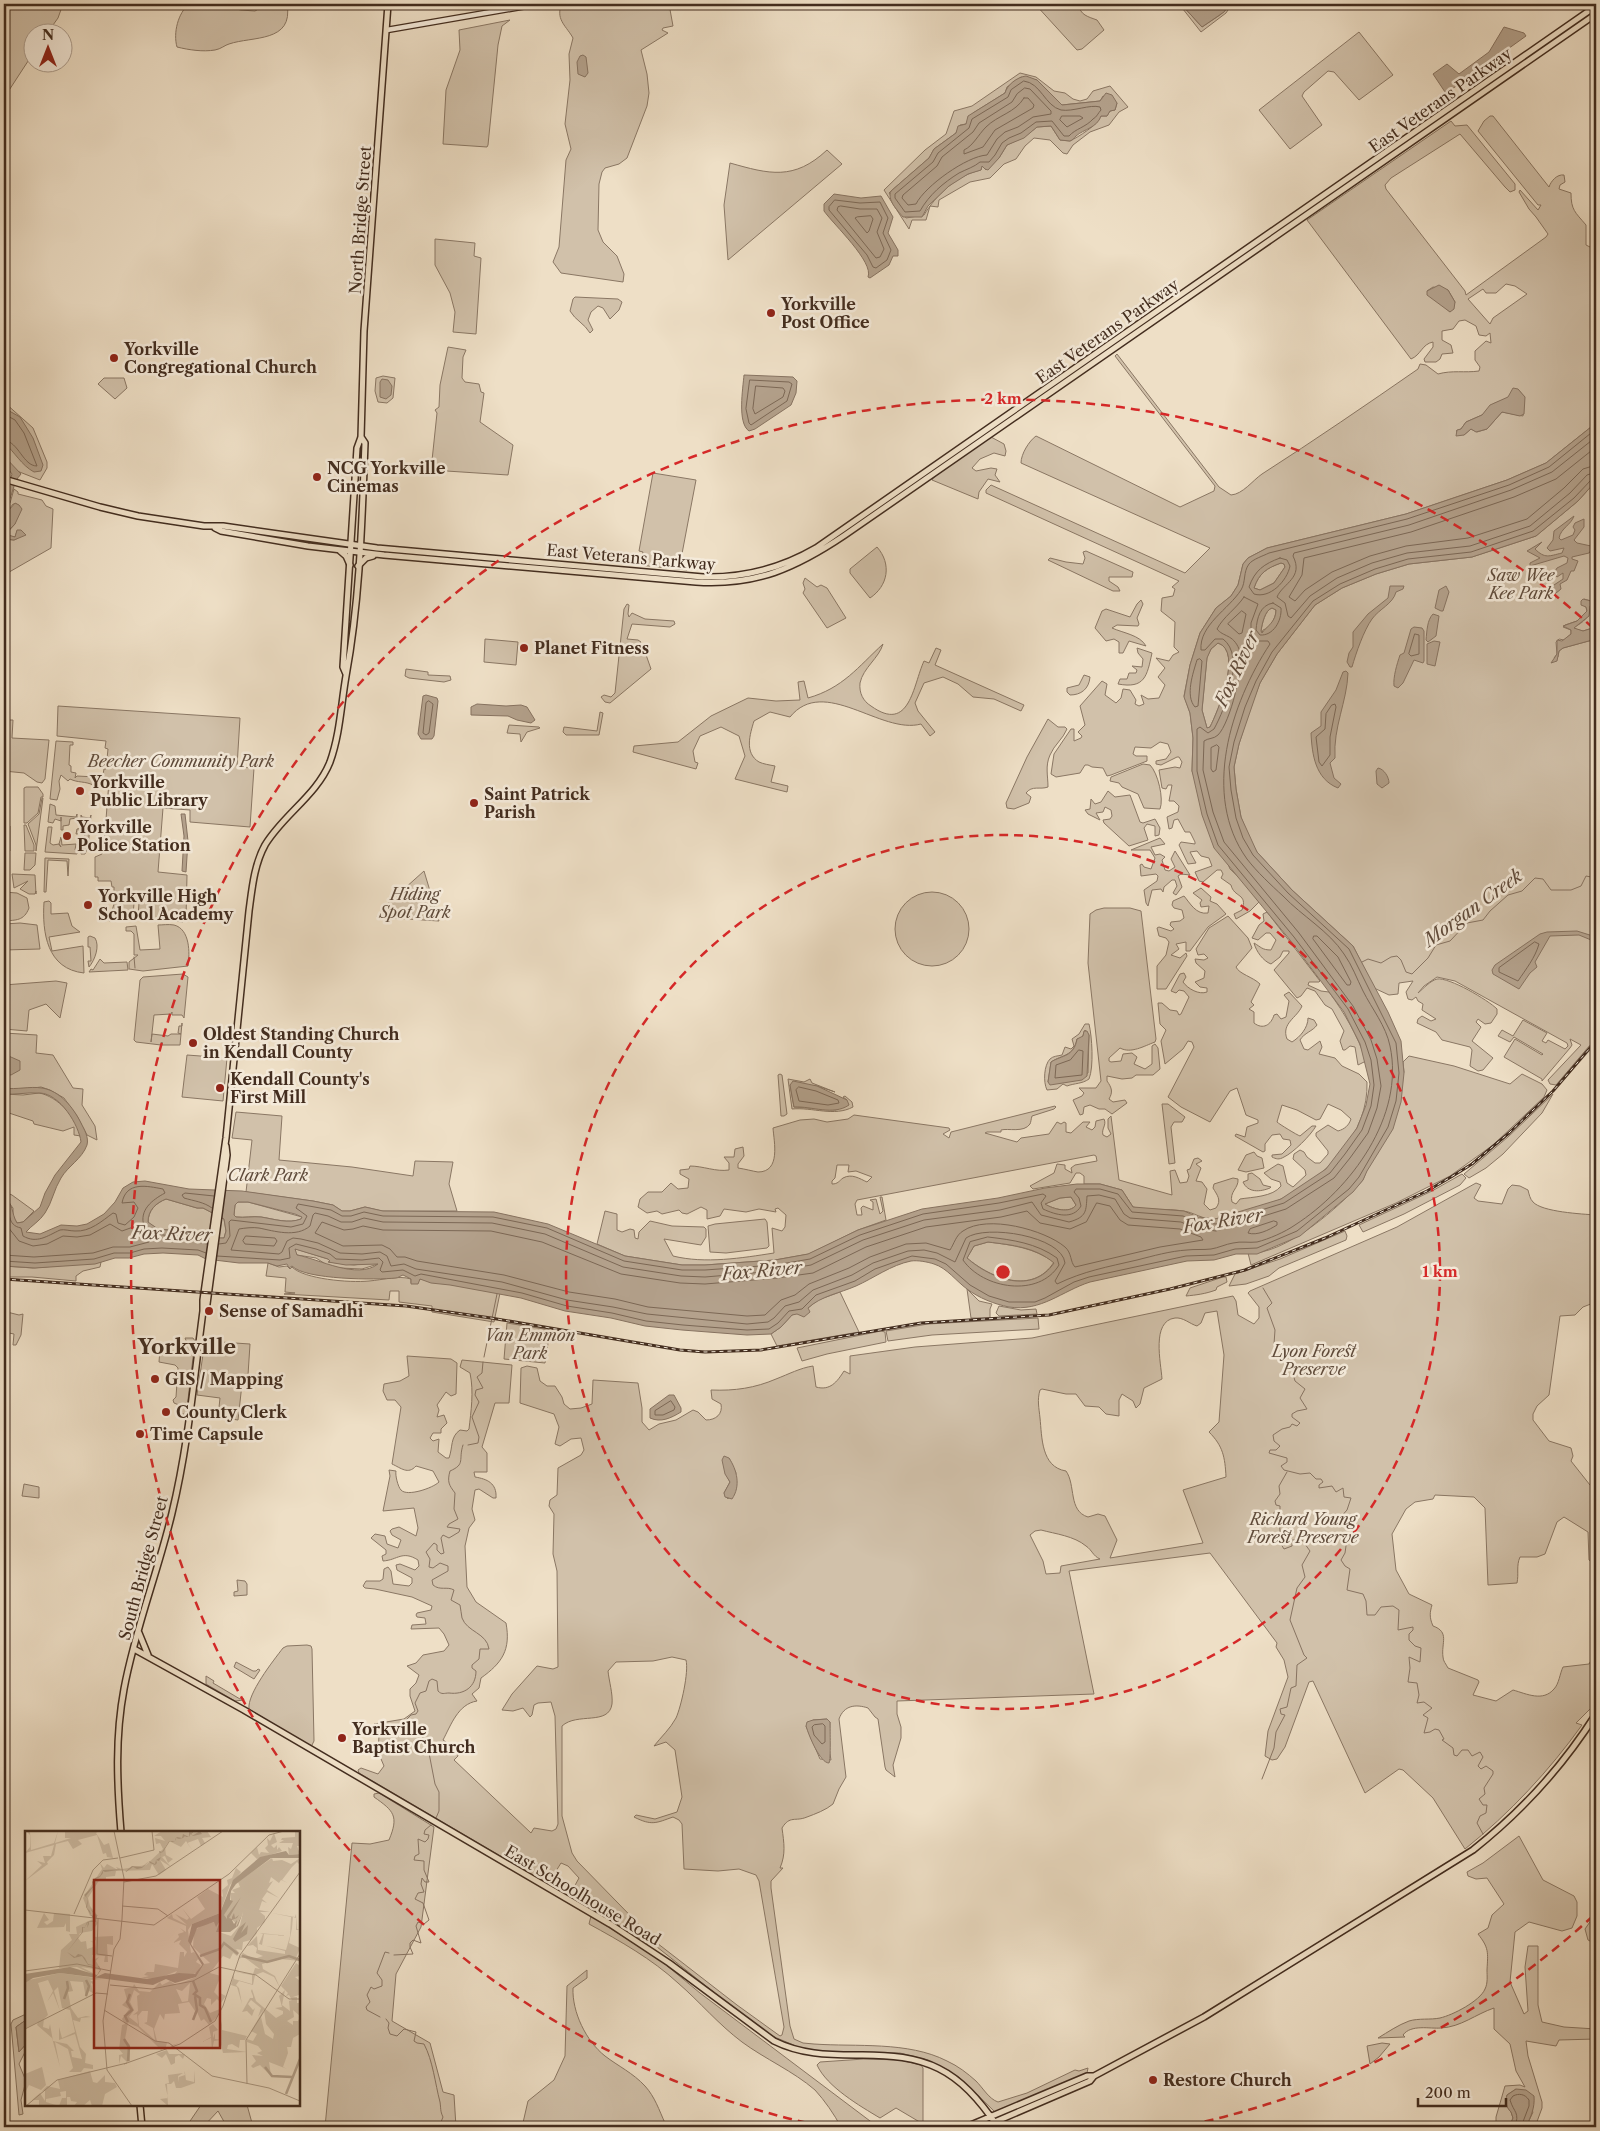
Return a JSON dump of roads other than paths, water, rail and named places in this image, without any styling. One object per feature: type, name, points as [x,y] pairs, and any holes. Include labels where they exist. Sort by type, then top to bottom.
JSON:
[{"type":"main road","name":"North Bridge Street","points":[[346,674],[343,667],[352,552],[357,448],[361,438],[364,331],[388,4]]},
{"type":"main road","points":[[387,30],[538,4]]},
{"type":"main road","name":"East Veterans Parkway","points":[[212,527],[223,526],[376,548],[703,578],[752,574],[791,561],[816,548],[1596,6]]},
{"type":"main road","name":"East Veterans Parkway","points":[[212,527],[230,532],[377,555],[708,583],[755,579],[791,567],[810,558],[850,531],[1596,14]]},
{"type":"main road","name":"North Bridge Street","points":[[215,1224],[254,874],[266,844],[315,786],[329,763],[337,735],[354,618],[360,546],[365,443],[361,438]]},
{"type":"main road","points":[[4,479],[59,496],[137,515],[212,527]]},
{"type":"main road","points":[[336,542],[347,538],[353,530]]},
{"type":"main road","points":[[360,532],[366,542],[376,548]]},
{"type":"main road","points":[[338,550],[346,556],[351,566]]},
{"type":"main road","points":[[358,566],[366,558],[377,555]]},
{"type":"main road","name":"South Bridge Street","points":[[121,1831],[118,1736],[124,1688],[168,1529],[181,1474],[203,1311],[206,1304],[215,1224]]},
{"type":"main road","points":[[138,1633],[150,1657]]},
{"type":"main road","name":"East Schoolhouse Road","points":[[134,1649],[199,1684],[549,1889],[655,1954],[761,2033],[778,2043],[812,2054],[892,2055],[921,2061],[941,2069],[971,2091],[996,2125]]},
{"type":"main road","points":[[983,2127],[996,2125],[1090,2081],[1094,2076],[1152,2046],[1212,2012],[1473,1850],[1505,1823],[1541,1787],[1561,1764],[1596,1714]]},
{"type":"main road","points":[[966,2127],[1087,2076],[1094,2076]]},
{"type":"main road","points":[[140,2106],[142,2127]]},
{"type":"water","points":[[1181,4],[1230,4],[1224,12],[1202,27]]},
{"type":"water","points":[[1504,27],[1524,33],[1526,36],[1448,92],[1445,92],[1433,74],[1447,64],[1459,74],[1489,52]]},
{"type":"water","points":[[580,56],[586,57],[588,73],[585,77],[578,74],[577,62]]},
{"type":"water","points":[[1026,76],[1037,80],[1062,105],[1100,101],[1106,93],[1112,95],[1117,103],[1115,110],[1110,111],[1107,116],[1101,116],[1097,123],[1070,141],[1060,140],[1051,126],[1037,127],[1024,138],[1007,145],[988,170],[982,166],[981,170],[968,174],[949,186],[928,206],[922,217],[903,217],[891,201],[891,191],[929,158],[934,149],[956,133],[958,126],[966,124],[968,116],[1005,93],[1010,84]]},
{"type":"water","points":[[834,194],[861,198],[881,196],[893,217],[888,233],[898,250],[898,256],[893,256],[889,265],[870,278],[868,277],[865,262],[859,253],[824,211],[824,204]]},
{"type":"water","points":[[1439,285],[1448,290],[1455,302],[1454,309],[1450,312],[1427,295],[1427,291]]},
{"type":"water","points":[[744,375],[793,377],[797,381],[796,393],[791,405],[749,431],[745,427],[742,413]]},
{"type":"water","points":[[382,379],[388,380],[392,386],[391,395],[386,399],[380,397],[380,382]]},
{"type":"water","points":[[1513,388],[1518,389],[1525,397],[1524,414],[1520,416],[1502,412],[1487,429],[1476,432],[1471,429],[1464,435],[1456,436],[1457,430],[1461,429],[1466,422],[1482,415],[1490,405],[1508,397]]},
{"type":"water","points":[[4,408],[20,417],[33,438],[43,465],[41,471],[34,472],[29,469],[4,443]]},
{"type":"water","name":"Fox River","points":[[1596,423],[1596,481],[1578,501],[1536,536],[1472,557],[1409,564],[1376,574],[1342,588],[1315,605],[1277,654],[1260,683],[1239,744],[1234,767],[1236,789],[1241,817],[1257,852],[1292,890],[1353,946],[1401,1041],[1404,1073],[1401,1102],[1393,1129],[1363,1180],[1353,1192],[1300,1236],[1257,1254],[1236,1254],[1214,1260],[1187,1261],[1090,1282],[1041,1304],[1021,1308],[1003,1306],[982,1298],[967,1289],[939,1266],[926,1262],[911,1261],[896,1265],[856,1286],[819,1300],[808,1308],[810,1312],[804,1317],[797,1314],[792,1315],[781,1327],[771,1334],[747,1335],[645,1326],[611,1318],[565,1311],[521,1298],[431,1283],[420,1279],[418,1284],[411,1284],[411,1279],[403,1275],[397,1278],[342,1278],[299,1271],[292,1266],[289,1268],[287,1264],[277,1266],[268,1263],[239,1263],[206,1259],[198,1255],[144,1254],[129,1258],[115,1258],[95,1264],[35,1268],[4,1266],[4,1197],[11,1206],[17,1223],[23,1222],[40,1207],[55,1175],[81,1142],[77,1127],[61,1104],[55,1099],[40,1093],[4,1094],[4,1088],[42,1088],[55,1092],[74,1111],[87,1136],[85,1150],[61,1178],[45,1213],[26,1232],[40,1234],[61,1225],[77,1226],[87,1224],[104,1214],[115,1202],[123,1188],[133,1182],[145,1181],[189,1189],[242,1191],[313,1201],[333,1205],[342,1211],[365,1207],[383,1211],[494,1212],[548,1224],[625,1256],[682,1265],[775,1260],[808,1254],[858,1230],[922,1209],[1077,1184],[1100,1184],[1122,1190],[1133,1207],[1184,1211],[1198,1217],[1215,1219],[1281,1199],[1326,1169],[1357,1128],[1366,1105],[1370,1084],[1360,1044],[1344,1012],[1290,940],[1214,848],[1202,815],[1192,771],[1193,738],[1190,713],[1184,697],[1190,665],[1200,633],[1216,608],[1231,596],[1238,585],[1243,564],[1248,558],[1267,548],[1406,514],[1507,480],[1546,463]],"holes":[[[1281,563],[1285,567],[1274,583],[1260,590],[1254,588],[1261,575]],[[1272,608],[1276,610],[1276,614],[1273,621],[1262,633],[1262,625],[1267,611]],[[1218,643],[1225,648],[1229,669],[1223,696],[1210,727],[1207,728],[1202,710],[1207,658],[1211,649]],[[1071,1197],[1076,1205],[1066,1210],[1052,1208],[1045,1204],[1060,1198]],[[166,1199],[203,1208],[224,1219],[226,1231],[224,1238],[203,1238],[187,1232],[158,1229],[148,1222],[148,1218],[153,1207]],[[238,1202],[248,1202],[302,1217],[301,1219],[286,1221],[258,1217],[236,1217],[234,1215],[235,1205]],[[988,1242],[1031,1250],[1054,1263],[1045,1273],[1034,1279],[1023,1281],[999,1277],[977,1266],[967,1258],[974,1246]],[[295,1249],[328,1259],[330,1261],[328,1262],[346,1265],[378,1264],[360,1270],[349,1269],[297,1255]]]},
{"type":"water","points":[[4,456],[21,474],[4,509],[4,502],[12,474],[4,463]]},
{"type":"water","points":[[15,503],[22,509],[15,524],[8,531],[8,535],[15,537],[17,530],[21,530],[26,535],[14,540],[4,539],[4,516]]},
{"type":"water","points":[[1574,516],[1559,538],[1561,540],[1573,535],[1575,523],[1584,519],[1584,527],[1574,540],[1577,543],[1591,546],[1592,549],[1589,553],[1572,557],[1572,559],[1578,561],[1574,571],[1571,571],[1567,580],[1560,584],[1561,589],[1550,596],[1536,598],[1534,595],[1536,593],[1551,587],[1563,579],[1563,573],[1557,577],[1554,573],[1557,568],[1567,563],[1568,558],[1564,556],[1530,566],[1530,563],[1540,558],[1527,551],[1542,542],[1535,549],[1542,554],[1550,556],[1562,553],[1564,548],[1550,551],[1547,548],[1553,540],[1554,531]]},
{"type":"water","points":[[1390,586],[1404,586],[1403,589],[1396,592],[1392,600],[1372,619],[1363,635],[1352,667],[1350,667],[1347,662],[1353,647],[1353,632],[1368,614],[1388,598]]},
{"type":"water","points":[[1446,586],[1449,592],[1443,611],[1441,611],[1435,608],[1439,590]]},
{"type":"water","points":[[1596,597],[1596,604],[1590,606],[1589,616],[1574,628],[1583,631],[1596,627],[1596,639],[1563,648],[1559,651],[1557,661],[1551,663],[1557,654],[1557,640],[1562,641],[1571,634],[1571,630],[1563,626],[1577,621],[1587,611],[1586,607],[1581,605],[1583,599],[1591,601]]},
{"type":"water","points":[[1433,614],[1439,616],[1436,636],[1428,642],[1426,640],[1428,626]]},
{"type":"water","points":[[1414,627],[1422,628],[1424,631],[1424,661],[1423,663],[1414,660],[1403,683],[1398,688],[1394,686],[1397,666],[1400,655],[1404,653],[1411,629]]},
{"type":"water","points":[[1434,641],[1440,642],[1435,666],[1427,664],[1427,644]]},
{"type":"water","points":[[1346,671],[1348,673],[1347,684],[1336,736],[1335,758],[1330,763],[1334,778],[1341,784],[1338,788],[1324,779],[1316,765],[1311,733],[1321,726],[1321,712],[1336,690],[1343,672]]},
{"type":"water","points":[[423,696],[437,698],[438,701],[434,736],[432,739],[421,739],[418,734]]},
{"type":"water","points":[[477,704],[521,705],[527,707],[535,720],[531,723],[508,716],[471,715],[471,707]]},
{"type":"water","points":[[1378,768],[1384,772],[1389,781],[1382,788],[1377,784],[1376,771]]},
{"type":"water","points":[[181,814],[185,814],[188,841],[186,872],[182,871],[184,836]]},
{"type":"water","points":[[1577,931],[1596,937],[1596,942],[1579,935],[1550,936],[1535,962],[1537,967],[1530,973],[1519,989],[1493,974],[1492,970],[1495,965],[1540,934]]},
{"type":"water","points":[[1084,1031],[1087,1031],[1089,1035],[1087,1076],[1082,1080],[1050,1085],[1048,1082],[1051,1062],[1067,1055],[1073,1049],[1077,1039],[1083,1036]]},
{"type":"water","points":[[4,1054],[20,1061],[20,1070],[11,1075],[4,1074]]},
{"type":"water","points":[[793,1081],[817,1086],[847,1100],[849,1105],[836,1110],[794,1107],[790,1085]]},
{"type":"water","points":[[669,1395],[674,1395],[681,1408],[681,1412],[662,1420],[650,1418],[650,1409]]},
{"type":"water","points":[[724,1456],[729,1458],[732,1463],[737,1478],[735,1494],[732,1499],[725,1497],[724,1493],[730,1482],[725,1474],[722,1460]]},
{"type":"water","points":[[827,1719],[830,1722],[829,1763],[822,1759],[812,1742],[806,1726],[807,1722],[813,1720]]},
{"type":"water","points":[[25,2021],[25,2045],[19,2052],[16,2027]]},
{"type":"water","points":[[1516,2089],[1526,2090],[1534,2096],[1532,2112],[1526,2127],[1503,2127],[1510,2125],[1513,2118],[1506,2104],[1507,2095]]},
{"type":"waterway","name":"Morgan Creek","points":[[1362,962],[1368,959],[1381,963],[1397,956],[1401,960],[1406,972],[1412,974],[1428,958],[1436,945],[1450,941],[1467,923],[1483,920],[1508,895],[1522,891],[1535,878],[1543,879],[1551,890],[1571,890],[1581,886],[1586,876],[1596,878]]},
{"type":"waterway","points":[[134,957],[135,968]]},
{"type":"waterway","points":[[1263,1288],[1272,1303],[1267,1308],[1275,1330],[1274,1344],[1283,1348],[1286,1361],[1292,1370],[1295,1381],[1305,1389],[1300,1398],[1307,1409],[1292,1414],[1292,1417],[1300,1423],[1297,1426],[1292,1424],[1290,1427],[1282,1429],[1273,1435],[1274,1441],[1280,1446],[1276,1450],[1270,1450],[1269,1453],[1287,1458],[1287,1462],[1281,1466],[1284,1470],[1300,1474],[1310,1473],[1316,1479],[1321,1479],[1323,1482],[1319,1485],[1319,1488],[1332,1486],[1336,1492],[1343,1488],[1344,1497],[1351,1498],[1347,1510],[1338,1520],[1340,1524],[1354,1531],[1353,1535],[1347,1539],[1345,1553],[1341,1560],[1350,1569],[1347,1590],[1363,1594],[1366,1601],[1367,1615],[1375,1615],[1381,1607],[1393,1606],[1399,1610],[1398,1630],[1413,1627],[1409,1634],[1409,1640],[1415,1646],[1421,1648],[1420,1662],[1409,1657],[1408,1682],[1417,1683],[1419,1695],[1417,1703],[1424,1702],[1432,1708],[1423,1715],[1428,1718],[1424,1733],[1435,1729],[1439,1730],[1444,1739],[1442,1740],[1453,1748],[1454,1755],[1457,1756],[1462,1750],[1468,1750],[1472,1756],[1480,1752],[1483,1757],[1478,1766],[1481,1769],[1486,1766],[1493,1771],[1484,1788],[1485,1794],[1479,1799],[1483,1805],[1487,1805],[1486,1813],[1480,1816],[1477,1823],[1483,1834]]},
{"type":"waterway","points":[[484,1357],[497,1294]]},
{"type":"waterway","points":[[468,1445],[478,1443],[479,1437],[472,1417],[479,1402],[475,1395],[476,1390],[483,1388],[477,1377],[482,1373],[483,1362]]},
{"type":"waterway","points":[[436,1818],[439,1811],[439,1792],[435,1784],[429,1753],[421,1742],[424,1740],[422,1736],[426,1732],[426,1726],[406,1730],[403,1727],[403,1723],[418,1711],[415,1703],[420,1693],[426,1691],[429,1681],[432,1679],[437,1681],[438,1691],[442,1693],[460,1693],[468,1689],[474,1681],[476,1671],[472,1668],[472,1665],[479,1659],[480,1649],[489,1649],[485,1639],[465,1623],[462,1618],[460,1605],[451,1600],[454,1590],[438,1588],[433,1585],[432,1580],[448,1571],[448,1566],[440,1563],[433,1568],[429,1567],[430,1559],[426,1552],[434,1543],[437,1545],[437,1550],[441,1554],[444,1553],[441,1538],[443,1535],[449,1538],[459,1532],[460,1529],[447,1527],[458,1519],[454,1509],[455,1493],[450,1485],[449,1478],[450,1471],[460,1464],[463,1445]]},
{"type":"waterway","points":[[1262,1779],[1274,1748],[1276,1732],[1285,1715],[1281,1714],[1280,1709],[1287,1707],[1291,1688],[1296,1686],[1297,1665],[1307,1658],[1304,1655],[1290,1620],[1297,1588],[1305,1577],[1302,1565],[1310,1551],[1302,1540],[1292,1540],[1292,1546],[1284,1549],[1281,1544],[1279,1517],[1273,1514],[1276,1510],[1280,1511],[1280,1506],[1276,1505],[1275,1501],[1280,1494],[1279,1486],[1287,1472]]},
{"type":"waterway","points":[[394,1955],[413,1954],[410,1943],[413,1940],[421,1943],[416,1926],[418,1922],[424,1924],[429,1920],[423,1903],[415,1899],[418,1893],[424,1892],[421,1884],[422,1878],[425,1882],[429,1882],[424,1870],[424,1861],[414,1860],[415,1856],[419,1854],[418,1839],[425,1842],[428,1839],[429,1835],[424,1834],[425,1830],[431,1825]]},
{"type":"waterway","points":[[380,2017],[367,2010],[366,2007],[370,2002],[367,1995],[371,1987],[374,1989],[382,1986],[382,1980],[377,1973],[385,1952],[389,1953]]},
{"type":"waterway","points":[[386,2019],[389,2023],[390,2034],[397,2036],[404,2029],[416,2032],[414,2041],[424,2044],[432,2065],[443,2117],[439,2127]]},
{"type":"railway","points":[[4,1279],[406,1306],[491,1318],[680,1350],[705,1352],[761,1350],[921,1323],[1049,1315],[1170,1289],[1245,1270],[1325,1238],[1427,1191],[1472,1164],[1509,1133],[1553,1091],[1596,1041]]},
{"type":"place","name":"Yorkville Post Office","points":[[771,313]]},
{"type":"place","name":"Yorkville Congregational Church","points":[[114,358]]},
{"type":"place","name":"NCG Yorkville Cinemas","points":[[317,477]]},
{"type":"place","name":"Planet Fitness","points":[[524,648]]},
{"type":"place","name":"Yorkville Public Library","points":[[80,791]]},
{"type":"place","name":"Saint Patrick Parish","points":[[474,803]]},
{"type":"place","name":"Yorkville Police Station","points":[[67,836]]},
{"type":"place","name":"Yorkville High School Academy","points":[[88,905]]},
{"type":"place","name":"Oldest Standing Church in Kendall County","points":[[193,1043]]},
{"type":"place","name":"Kendall County's First Mill","points":[[220,1088]]},
{"type":"place","name":"Sense of Samadhi","points":[[209,1311]]},
{"type":"place","name":"GIS / Mapping","points":[[155,1379]]},
{"type":"place","name":"County Clerk","points":[[166,1412]]},
{"type":"place","name":"Time Capsule","points":[[140,1434]]},
{"type":"place","name":"Yorkville Baptist Church","points":[[342,1738]]},
{"type":"place","name":"Restore Church","points":[[1153,2080]]},
{"type":"district","name":"Yorkville","points":[[187,1346]]},
{"type":"park label","name":"Saw Wee Kee Park","points":[[1521,584]]},
{"type":"park label","name":"Beecher Community Park","points":[[181,761]]},
{"type":"park label","name":"Hiding Spot Park","points":[[415,903]]},
{"type":"park label","name":"Clark Park","points":[[268,1175]]},
{"type":"park label","name":"Van Emmon Park","points":[[530,1344]]},
{"type":"park label","name":"Lyon Forest Preserve","points":[[1314,1360]]},
{"type":"park label","name":"Richard Young Forest Preserve","points":[[1303,1528]]}]
